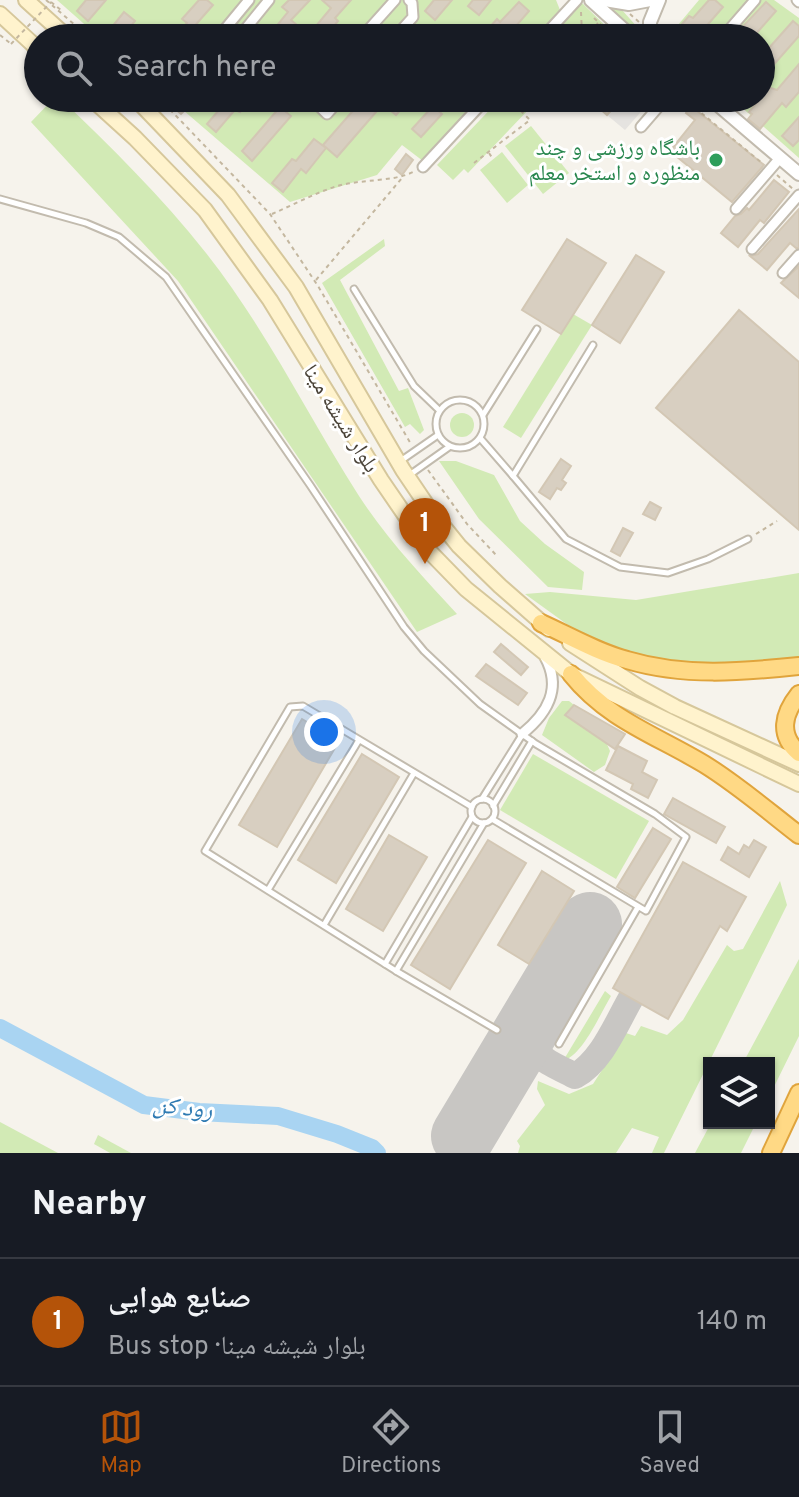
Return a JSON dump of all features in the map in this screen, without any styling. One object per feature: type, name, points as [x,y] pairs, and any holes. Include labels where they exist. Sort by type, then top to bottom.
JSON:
[{"type":"highway","points":[[541,623],[625,660],[661,668],[699,673],[799,666]]},
{"type":"highway","points":[[571,674],[588,696],[647,735],[712,770],[799,835]]},
{"type":"highway","points":[[799,694],[787,711],[785,730],[790,745],[799,753]]},
{"type":"highway","points":[[771,1153],[799,1093]]},
{"type":"main road","points":[[26,0],[53,24]]},
{"type":"main road","points":[[0,14],[24,36]]},
{"type":"main road","name":"بلوار شیشه مینا","points":[[106,112],[198,204],[270,300],[381,480],[431,553],[466,589],[571,674],[799,784]]},
{"type":"main road","name":"بلوار شیشه مینا","points":[[148,112],[219,186],[296,287],[407,477],[459,546],[541,623],[640,688],[799,764]]},
{"type":"main road","points":[[198,204],[219,186]]},
{"type":"street","points":[[229,24],[249,0]]},
{"type":"street","points":[[249,24],[269,0]]},
{"type":"street","points":[[374,24],[395,0]]},
{"type":"street","points":[[407,24],[413,17],[409,0]]},
{"type":"street","points":[[605,0],[629,4],[650,0]]},
{"type":"street","points":[[649,24],[659,0]]},
{"type":"street","points":[[734,24],[755,0]]},
{"type":"street","points":[[588,5],[614,24]]},
{"type":"street","points":[[558,24],[578,7]]},
{"type":"street","points":[[423,167],[474,112]]},
{"type":"street","points":[[641,127],[654,112]]},
{"type":"street","points":[[726,112],[799,174]]},
{"type":"street","points":[[736,209],[780,158]]},
{"type":"street","points":[[752,249],[799,194]]},
{"type":"street","points":[[783,273],[799,255]]},
{"type":"street","points":[[522,734],[552,696],[554,679],[541,651]]},
{"type":"lane","points":[[0,199],[86,223],[119,237],[166,277],[404,627],[424,651],[480,704],[522,734],[655,814],[686,837],[646,911],[492,819]]},
{"type":"lane","points":[[354,289],[414,386],[439,410]]},
{"type":"lane","points":[[407,477],[449,447],[466,448],[480,438],[484,431],[483,415],[537,329]]},
{"type":"lane","points":[[513,476],[593,345]]},
{"type":"lane","points":[[449,447],[438,435],[436,418],[439,410],[452,401],[467,400],[483,415]]},
{"type":"lane","points":[[399,463],[438,435]]},
{"type":"lane","points":[[480,438],[566,539],[620,567],[668,573],[708,559],[748,539]]},
{"type":"lane","points":[[472,807],[303,706],[290,707],[205,851],[396,971],[497,1030]]},
{"type":"lane","points":[[472,807],[482,799],[522,734]]},
{"type":"lane","points":[[267,890],[359,740]]},
{"type":"lane","points":[[493,806],[532,741]]},
{"type":"lane","points":[[324,925],[414,773]]},
{"type":"lane","points":[[396,971],[484,823],[492,819],[495,812],[493,806],[482,799]]},
{"type":"lane","points":[[385,964],[472,817],[472,807]]},
{"type":"lane","points":[[472,817],[484,823]]},
{"type":"lane","points":[[559,1044],[638,907]]},
{"type":"path","points":[[28,24],[48,1],[74,24]]},
{"type":"path","points":[[578,7],[588,5]]},
{"type":"path","points":[[627,11],[639,24]]},
{"type":"path","points":[[592,16],[598,23]]},
{"type":"path","points":[[0,35],[11,44],[24,29]]},
{"type":"path","points":[[172,112],[270,214],[315,281],[415,451]]},
{"type":"path","points":[[474,163],[530,120],[522,112]]},
{"type":"path","points":[[700,112],[799,194]]},
{"type":"path","points":[[523,126],[526,130]]},
{"type":"path","points":[[489,152],[493,159]]},
{"type":"path","points":[[315,281],[403,177],[423,167]]},
{"type":"path","points":[[270,214],[336,186],[370,178],[403,177]]},
{"type":"path","points":[[424,465],[467,524],[497,556]]},
{"type":"path","points":[[748,539],[777,521]]},
{"type":"green space","points":[[57,0],[556,0],[560,10],[547,24],[84,24]]},
{"type":"green space","points":[[699,0],[774,0],[799,18],[799,158],[747,112],[775,112],[775,24],[679,24]]},
{"type":"green space","points":[[582,3],[604,24],[563,24]]},
{"type":"green space","points":[[597,3],[622,10],[634,24],[621,24]]},
{"type":"green space","points":[[41,112],[74,112],[172,212],[248,312],[370,512],[405,557],[457,614],[417,632],[178,281],[31,122]]},
{"type":"green space","points":[[185,112],[467,112],[423,161],[402,145],[377,175],[290,202]]},
{"type":"green space","points":[[488,112],[526,112],[468,173],[464,169],[453,180],[437,165]]},
{"type":"green space","points":[[531,126],[569,173],[543,194],[505,146]]},
{"type":"green space","points":[[502,152],[528,185],[507,203],[480,170]]},
{"type":"green space","points":[[384,239],[385,246],[340,280],[399,391],[408,388],[424,430],[420,434],[410,424],[405,427],[322,283]]},
{"type":"green space","points":[[573,314],[592,325],[521,438],[503,427]]},
{"type":"green space","points":[[462,413],[470,417],[474,425],[470,433],[462,437],[454,433],[450,425],[454,417]]},
{"type":"green space","points":[[439,461],[456,461],[494,475],[520,521],[545,544],[584,572],[582,590],[548,587],[479,519]]},
{"type":"green space","points":[[799,573],[799,660],[733,667],[663,664],[586,638],[525,594],[550,592],[636,600]]},
{"type":"green space","points":[[562,701],[574,705],[566,716],[606,742],[610,751],[605,765],[594,772],[542,735],[549,718]]},
{"type":"green space","points":[[533,754],[649,821],[616,879],[500,810]]},
{"type":"green space","points":[[780,881],[787,905],[712,1057],[703,1057],[703,1074],[664,1153],[652,1153],[659,1137],[632,1128],[616,1153],[518,1153],[520,1146],[517,1141],[545,1105],[537,1089],[538,1081],[569,1094],[593,1084],[626,1033],[635,1036],[641,1026],[667,1035],[683,1020],[727,945],[734,951],[743,949]]},
{"type":"green space","points":[[799,959],[799,1036],[775,1085],[775,1057],[746,1057]]},
{"type":"green space","points":[[605,991],[611,996],[590,1033],[577,1051],[563,1061]]},
{"type":"green space","points":[[0,1122],[58,1153],[0,1153]]},
{"type":"green space","points":[[708,1129],[753,1129],[741,1153],[695,1153]]},
{"type":"green space","points":[[98,1135],[131,1153],[110,1153],[94,1144]]},
{"type":"shaded area","points":[[609,112],[641,112],[625,130],[607,115]]},
{"type":"building","points":[[86,0],[106,0],[88,21],[77,11]]},
{"type":"building","points":[[199,0],[207,0],[213,5],[196,24],[186,24],[182,19]]},
{"type":"building","points":[[289,0],[310,0],[291,20],[296,24],[278,24],[288,12],[282,7]]},
{"type":"building","points":[[322,0],[351,0],[335,18],[338,21],[336,24],[318,24],[331,8]]},
{"type":"building","points":[[434,0],[452,0],[435,20],[425,11]]},
{"type":"building","points":[[473,0],[491,0],[479,15],[468,6]]},
{"type":"building","points":[[709,0],[715,0],[723,7],[708,24],[682,24],[689,16],[693,18]]},
{"type":"building","points":[[519,2],[529,11],[518,24],[493,24],[497,19],[500,22]]},
{"type":"building","points":[[766,2],[776,11],[765,24],[745,24]]},
{"type":"building","points":[[124,12],[135,21],[133,24],[114,24]]},
{"type":"building","points":[[793,21],[799,26],[799,36],[775,63],[775,41]]},
{"type":"building","points":[[799,64],[799,92],[786,107],[782,103],[775,111],[777,90]]},
{"type":"building","points":[[217,112],[233,112],[216,132],[207,124]]},
{"type":"building","points":[[276,112],[286,112],[291,116],[252,161],[242,151]]},
{"type":"building","points":[[352,112],[376,112],[337,157],[323,145]]},
{"type":"building","points":[[428,112],[442,114],[421,137],[412,129]]},
{"type":"building","name":"باشگاه ورزشی و چند منظوره و استخر معلم","points":[[698,112],[764,165],[732,202],[670,151],[695,120],[686,113]]},
{"type":"building","points":[[749,112],[774,112],[760,129],[748,119],[752,114]]},
{"type":"building","points":[[799,117],[799,140],[793,146],[782,136]]},
{"type":"building","points":[[314,139],[326,148],[306,173],[301,169],[283,192],[272,183]]},
{"type":"building","points":[[406,154],[413,160],[402,175],[395,169]]},
{"type":"building","points":[[774,180],[789,192],[764,223],[760,220],[738,247],[721,233],[735,216],[747,208],[749,210]]},
{"type":"building","points":[[799,209],[799,248],[790,243],[767,270],[750,256],[758,254]]},
{"type":"building","points":[[567,239],[606,263],[561,334],[522,310]]},
{"type":"building","points":[[636,255],[664,272],[620,343],[592,325]]},
{"type":"building","points":[[799,266],[799,298],[781,283]]},
{"type":"building","points":[[739,310],[799,362],[799,530],[656,408]]},
{"type":"building","points":[[561,459],[571,466],[562,480],[566,483],[561,490],[557,488],[550,499],[539,492]]},
{"type":"building","points":[[650,502],[661,508],[655,520],[643,514]]},
{"type":"building","points":[[623,528],[633,533],[620,556],[611,551]]},
{"type":"building","points":[[501,644],[528,667],[521,675],[494,652]]},
{"type":"building","points":[[486,664],[527,693],[518,705],[476,676]]},
{"type":"building","points":[[574,705],[625,734],[615,749],[565,715]]},
{"type":"building","points":[[302,719],[339,741],[277,847],[239,825]]},
{"type":"building","points":[[618,746],[647,761],[642,772],[657,780],[648,798],[631,789],[633,784],[606,770]]},
{"type":"building","points":[[362,754],[399,777],[336,883],[298,860]]},
{"type":"building","points":[[673,798],[725,827],[716,843],[664,814]]},
{"type":"building","points":[[653,828],[671,839],[635,898],[617,887]]},
{"type":"building","points":[[389,835],[427,857],[383,931],[346,909]]},
{"type":"building","points":[[488,840],[526,863],[450,989],[411,965]]},
{"type":"building","points":[[754,840],[766,847],[749,877],[721,860],[728,847],[739,854],[744,845],[749,848]]},
{"type":"building","points":[[683,862],[746,897],[727,931],[720,926],[668,1019],[613,988]]},
{"type":"building","points":[[542,871],[574,891],[529,964],[498,945]]},
{"type":"waterway","name":"رود کن","points":[[0,1028],[144,1105],[199,1112],[278,1116],[337,1134],[377,1153]]},
{"type":"taxiway","points":[[531,1023],[530,1034],[535,1051],[548,1062],[575,1076],[601,1052],[631,998]]},
{"type":"runway","points":[[463,1136],[590,924]]},
{"type":"place","name":"باشگاه ورزشی و چند منظوره و استخر معلم","points":[[716,160]]},
{"type":"place","name":"صنایع هوایی","points":[[425,564]]}]
